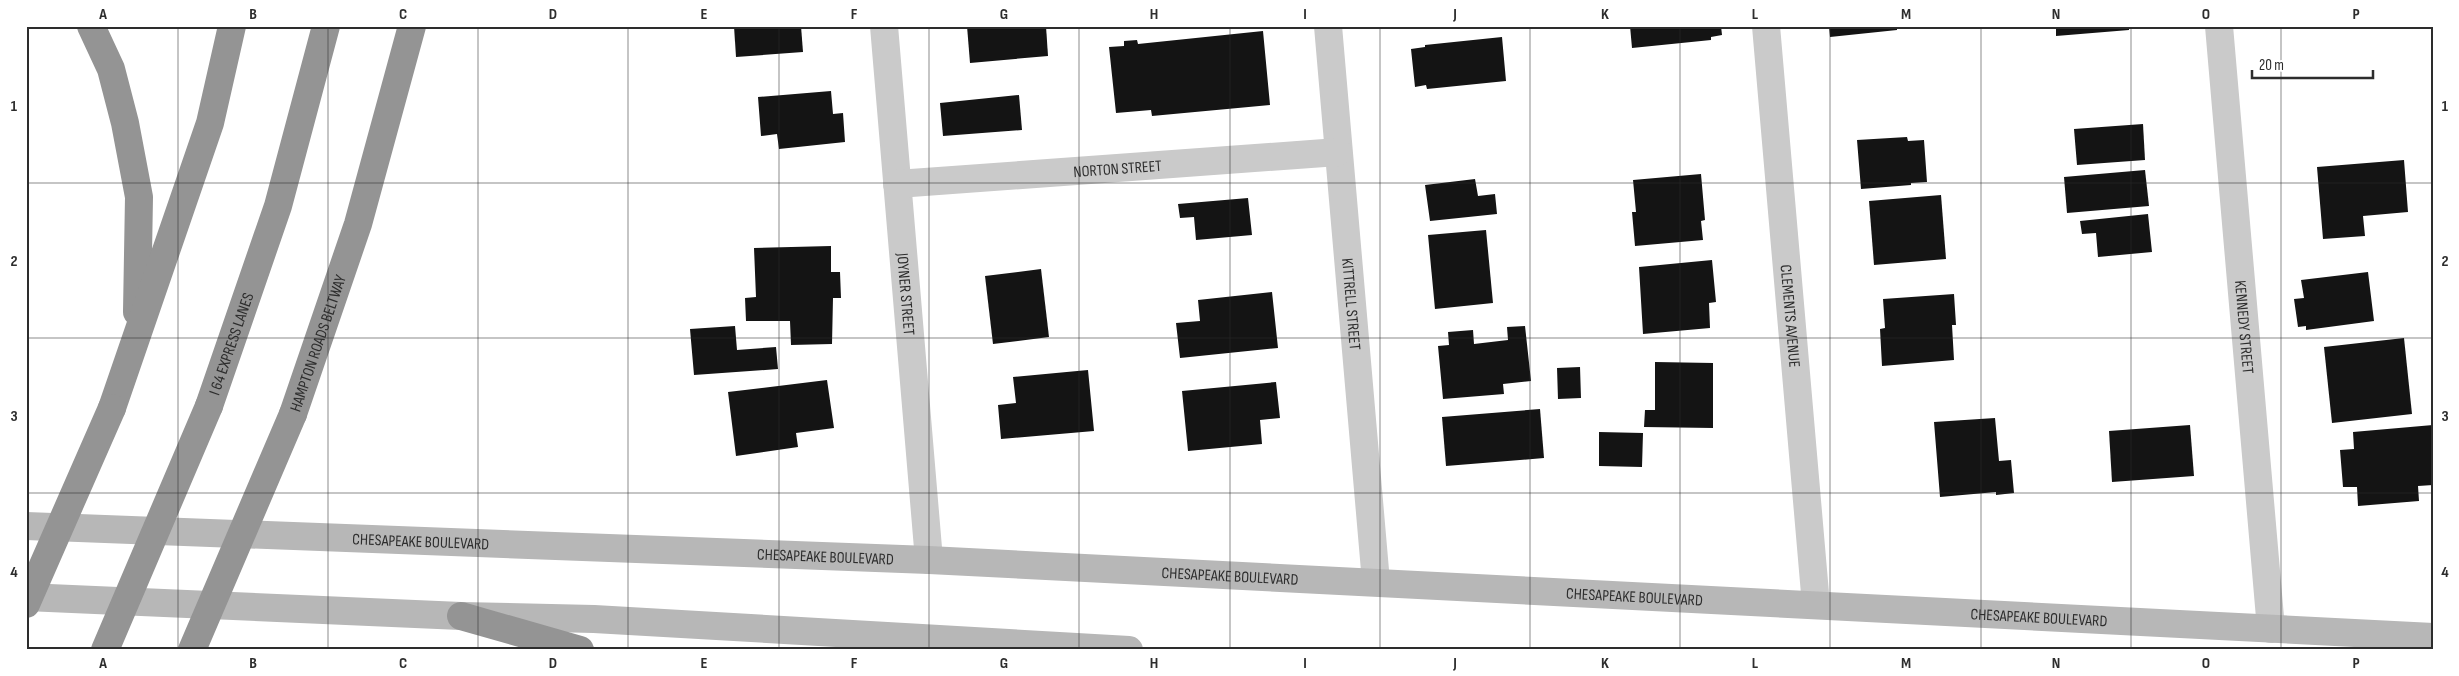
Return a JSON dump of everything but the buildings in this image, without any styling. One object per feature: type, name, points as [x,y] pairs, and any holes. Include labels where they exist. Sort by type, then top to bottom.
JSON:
[{"type":"highway","points":[[91,26],[111,68],[125,123],[138,197],[137,336]]},
{"type":"highway","points":[[26,604],[112,408],[210,123],[232,26]]},
{"type":"highway","name":"I 64 EXPRESS LANES","points":[[104,650],[141,568],[209,406],[278,206],[326,26]]},
{"type":"highway","name":"HAMPTON ROADS BELTWAY","points":[[192,650],[293,414],[358,224],[412,26]]},
{"type":"highway","points":[[461,616],[580,650]]},
{"type":"main road","name":"CHESAPEAKE BOULEVARD","points":[[26,526],[929,560],[2433,637]]},
{"type":"main road","points":[[26,597],[461,616],[604,620],[1129,650]]},
{"type":"street","name":"JOYNER STREET","points":[[884,26],[929,560]]},
{"type":"street","name":"KITTRELL STREET","points":[[1328,26],[1376,582]]},
{"type":"street","name":"CLEMENTS AVENUE","points":[[1766,26],[1816,605]]},
{"type":"street","name":"KENNEDY STREET","points":[[2219,26],[2271,629]]},
{"type":"street","name":"NORTON STREET","points":[[897,184],[1338,152]]}]
